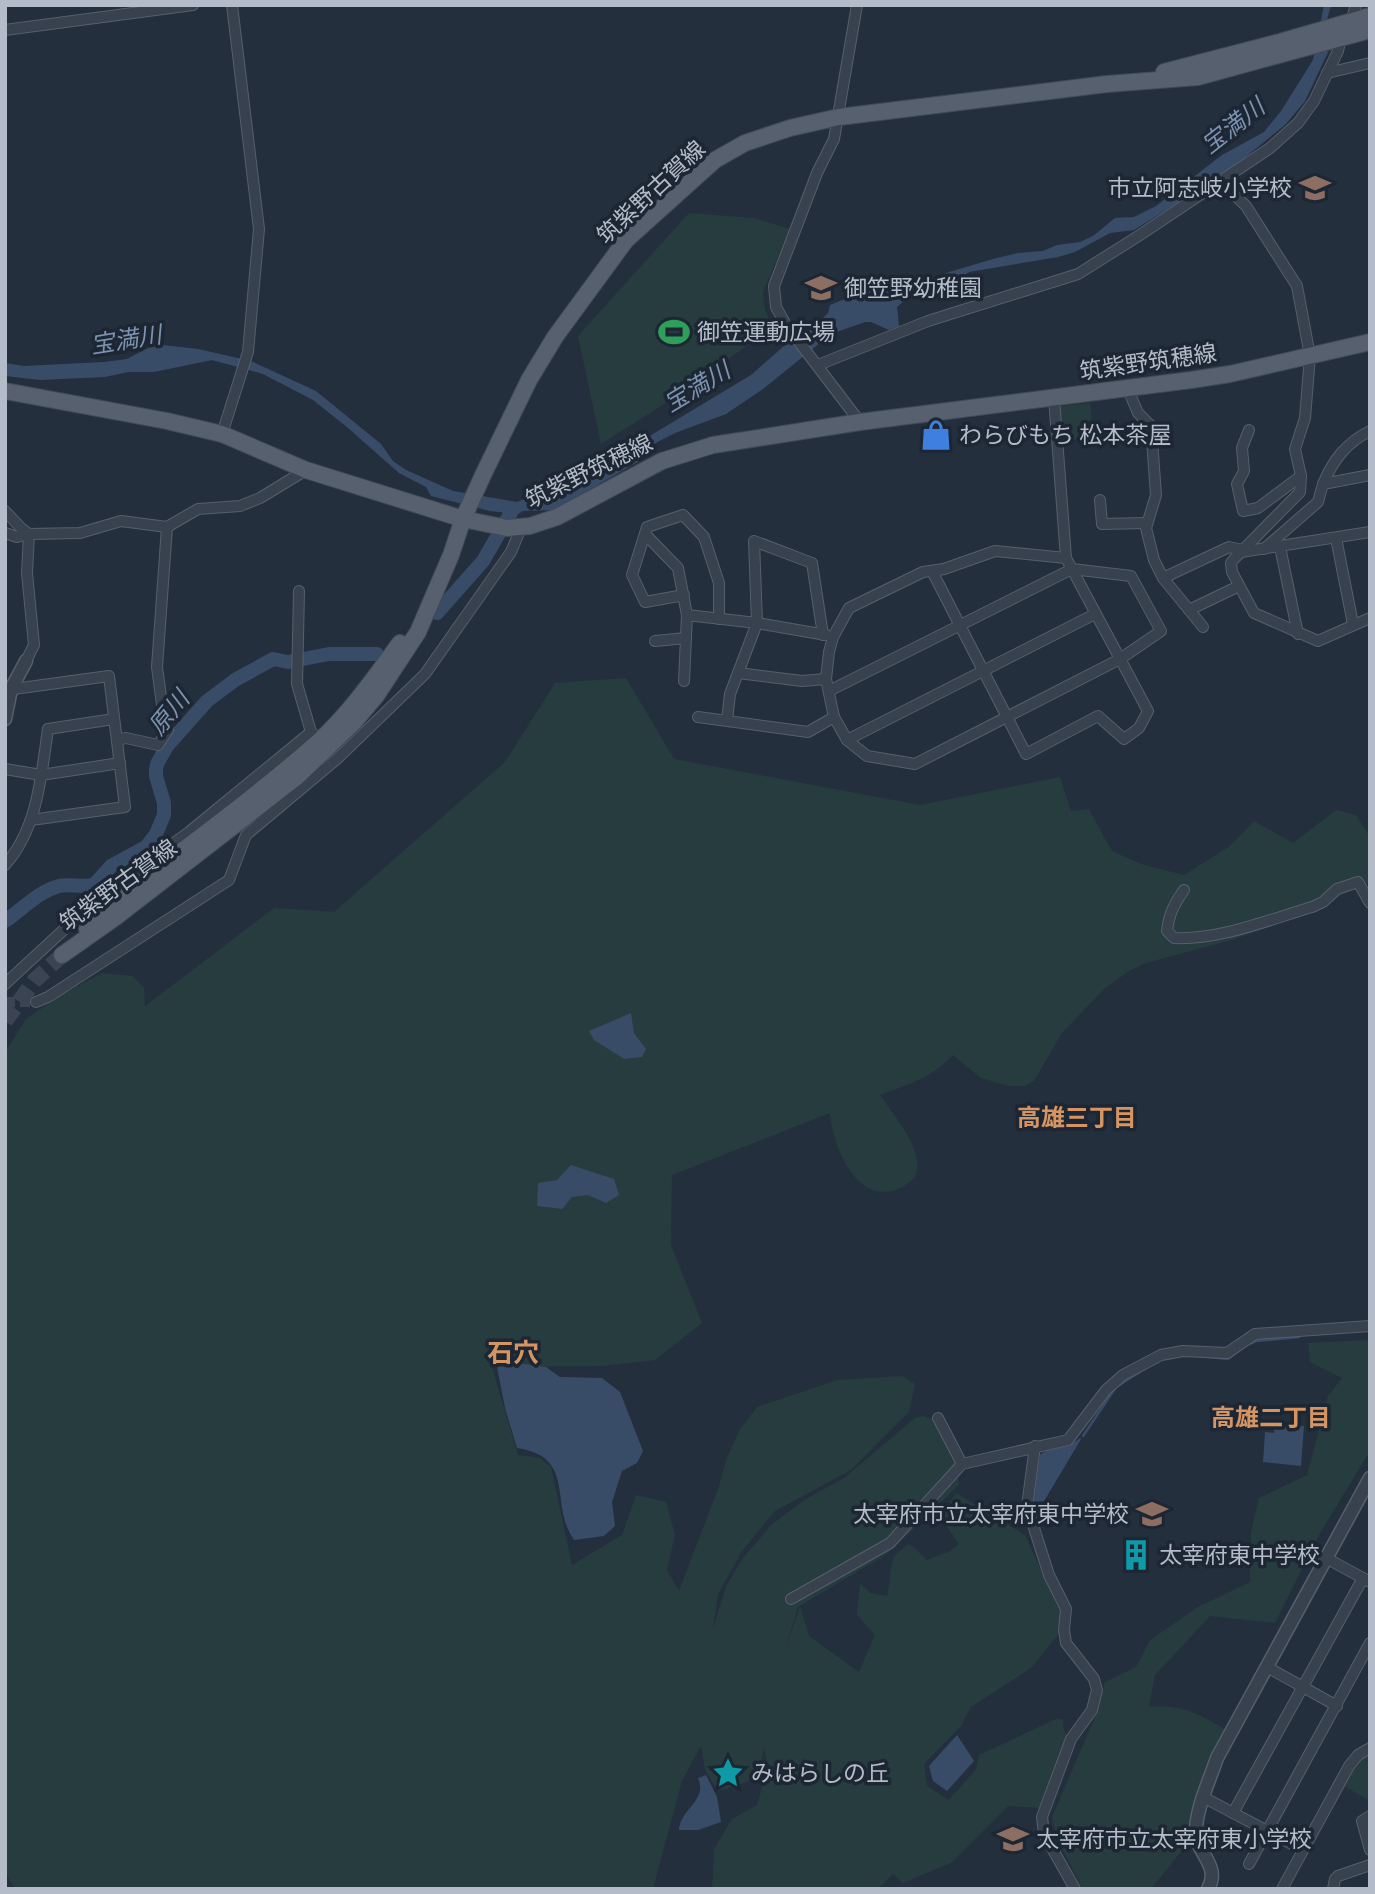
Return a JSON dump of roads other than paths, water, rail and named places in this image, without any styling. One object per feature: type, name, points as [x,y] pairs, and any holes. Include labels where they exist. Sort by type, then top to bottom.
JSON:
[{"type":"main road","name":"筑紫野古賀線","points":[[1336,35],[1354,13],[1370,16]]},
{"type":"main road","name":"筑紫野古賀線","points":[[323,745],[297,777],[255,812],[62,955],[108,908],[323,745],[376,696],[418,632],[484,473],[529,380],[555,337],[626,240],[715,160],[745,143],[790,128],[839,117],[1107,84],[1198,77],[1278,49],[1370,30]]},
{"type":"main road","name":"筑紫野筑穂線","points":[[508,527],[557,517],[662,461],[713,444],[1230,374],[1370,342]]},
{"type":"main road","points":[[5,391],[222,434],[306,470],[463,519],[508,527]]},
{"type":"street","points":[[5,30],[193,5]]},
{"type":"street","points":[[222,434],[247,357],[258,229],[232,5]]},
{"type":"street","points":[[857,5],[834,139],[817,173],[774,286],[776,307],[786,325],[860,422]]},
{"type":"street","points":[[815,362],[928,321],[1078,274],[1221,182],[1270,148],[1298,123],[1314,101],[1338,51],[1336,35]]},
{"type":"street","points":[[1327,73],[1370,63]]},
{"type":"street","points":[[1221,182],[1246,206],[1297,286],[1310,356],[1305,418],[1296,449],[1301,476],[1300,492],[1234,559],[1231,567],[1254,614],[1298,634],[1318,641],[1370,618]]},
{"type":"street","points":[[1127,387],[1138,413],[1152,426],[1156,495],[1146,523],[1154,560],[1163,578],[1203,627]]},
{"type":"street","points":[[932,571],[1026,754],[1098,716],[1124,739],[1139,729],[1148,711],[1066,558],[1054,398]]},
{"type":"street","points":[[1249,430],[1242,447],[1244,471],[1237,484],[1243,511],[1258,508],[1301,476]]},
{"type":"street","points":[[1264,549],[1318,502],[1330,466],[1356,438],[1370,431]]},
{"type":"street","points":[[5,533],[17,537],[29,534],[80,533],[121,521],[167,527],[198,509],[240,506],[260,498],[306,470]]},
{"type":"street","points":[[1323,484],[1370,475]]},
{"type":"street","points":[[1100,500],[1102,524],[1146,523]]},
{"type":"street","points":[[5,511],[29,534]]},
{"type":"street","points":[[684,595],[645,602],[632,575],[647,527],[683,515],[704,537],[719,583],[719,619]]},
{"type":"street","points":[[117,740],[126,738],[158,746],[168,730],[164,720],[157,667],[167,527]]},
{"type":"street","points":[[5,984],[97,899],[189,832],[323,745],[425,674],[511,552],[508,527]]},
{"type":"street","points":[[1163,578],[1229,547],[1242,551],[1264,549],[1370,532]]},
{"type":"street","points":[[5,719],[8,690],[34,645],[27,573],[29,534]]},
{"type":"street","points":[[645,534],[678,568],[687,615],[684,681]]},
{"type":"street","points":[[1336,538],[1353,624]]},
{"type":"street","points":[[727,720],[730,694],[757,623],[754,541],[811,563],[828,636],[826,679],[834,717],[847,740],[867,756],[915,764],[1120,659],[1161,631],[1131,576],[1072,569],[829,691]]},
{"type":"street","points":[[1280,547],[1298,634]]},
{"type":"street","points":[[828,636],[849,608],[923,572],[944,569],[995,551],[1066,558]]},
{"type":"street","points":[[1189,610],[1239,586]]},
{"type":"street","points":[[299,591],[297,684],[323,745]]},
{"type":"street","points":[[847,740],[1096,614]]},
{"type":"street","points":[[687,615],[757,623],[828,636]]},
{"type":"street","points":[[656,641],[686,638]]},
{"type":"street","points":[[738,673],[802,681],[826,679]]},
{"type":"street","points":[[8,690],[109,676],[125,807],[31,820]]},
{"type":"street","points":[[698,717],[808,732],[834,717]]},
{"type":"street","points":[[5,865],[31,820],[48,729],[114,719]]},
{"type":"street","points":[[36,1002],[48,998],[229,880],[246,835],[323,745]]},
{"type":"street","points":[[5,769],[41,775],[120,764]]},
{"type":"street","points":[[1184,890],[1173,904],[1169,919],[1167,931],[1174,938],[1190,939],[1220,933],[1312,907],[1323,902],[1338,889],[1358,882],[1370,903]]},
{"type":"street","points":[[791,1600],[890,1543],[962,1464],[1068,1440],[1106,1390],[1123,1375],[1161,1355],[1183,1351],[1227,1353],[1255,1334],[1370,1326]]},
{"type":"street","points":[[939,1418],[962,1464]]},
{"type":"street","points":[[1035,1446],[1027,1506],[1049,1575],[1066,1609],[1063,1630],[1066,1643],[1094,1679],[1097,1690],[1092,1710],[1070,1739],[1042,1817],[1044,1834],[1075,1889]]},
{"type":"street","points":[[1208,1889],[1212,1880],[1211,1866],[1196,1831],[1203,1797],[1217,1758],[1370,1478]]},
{"type":"street","points":[[1233,1813],[1366,1580],[1326,1558]]},
{"type":"street","points":[[1249,1864],[1370,1643]]},
{"type":"street","points":[[1267,1667],[1337,1706]]},
{"type":"street","points":[[1282,1889],[1349,1766],[1358,1755],[1370,1748]]},
{"type":"street","points":[[1203,1797],[1303,1850]]},
{"type":"street","points":[[1370,1816],[1362,1821],[1370,1850]]},
{"type":"street","points":[[1333,1889],[1338,1876],[1370,1865]]},
{"type":"water","points":[[1324,5],[1331,5],[1327,20],[1329,50],[1305,101],[1286,124],[1226,173],[1134,230],[1110,233],[1075,252],[1058,257],[969,272],[948,285],[934,285],[915,291],[897,307],[899,326],[889,330],[865,322],[831,334],[763,389],[726,414],[675,433],[642,450],[639,461],[554,510],[523,511],[518,514],[490,511],[431,496],[426,487],[399,473],[313,400],[263,374],[212,360],[154,372],[128,372],[105,377],[40,380],[5,376],[5,363],[24,366],[104,362],[127,359],[150,347],[162,345],[198,349],[251,361],[316,391],[381,444],[393,461],[406,470],[453,491],[517,502],[575,477],[582,484],[587,484],[598,471],[621,457],[628,449],[751,375],[784,346],[803,337],[828,313],[830,305],[879,285],[890,291],[899,291],[993,259],[1080,242],[1093,236],[1115,218],[1134,217],[1156,206],[1222,155],[1264,132],[1281,111],[1313,60]]},
{"type":"water","points":[[631,1013],[634,1033],[646,1049],[642,1057],[624,1059],[594,1040],[589,1031]]},
{"type":"water","points":[[571,1165],[614,1179],[619,1195],[606,1203],[588,1195],[572,1197],[562,1209],[537,1206],[538,1183],[557,1180]]},
{"type":"water","points":[[516,1363],[546,1367],[560,1377],[602,1378],[620,1392],[643,1451],[637,1463],[622,1471],[612,1502],[615,1526],[604,1536],[574,1540],[563,1512],[555,1472],[548,1461],[536,1453],[517,1448],[497,1367]]},
{"type":"water","points":[[1275,1424],[1304,1426],[1301,1466],[1263,1462],[1265,1432],[1274,1433]]},
{"type":"water","points":[[1080,1438],[1037,1513],[1033,1504],[1040,1455],[1069,1445]]},
{"type":"water","points":[[957,1735],[974,1761],[947,1791],[933,1781],[929,1766]]},
{"type":"water","points":[[706,1775],[717,1797],[721,1822],[698,1830],[679,1830],[684,1816],[697,1799],[700,1786],[698,1778]]},
{"type":"waterway","name":"原川","points":[[437,613],[483,561],[513,509]]},
{"type":"waterway","name":"原川","points":[[5,921],[51,889],[63,885],[94,885],[111,866],[146,847],[156,834],[164,815],[164,803],[156,776],[157,764],[167,746],[207,701],[235,680],[273,659],[288,662],[329,654],[377,654]]},
{"type":"waterway","points":[[1249,1344],[1299,1337]]},
{"type":"waterway","points":[[1199,1356],[1228,1359],[1244,1347]]},
{"type":"waterway","points":[[1083,1436],[1116,1387],[1146,1368]]},
{"type":"tunnel","points":[[5,1021],[35,980],[62,955]]},
{"type":"tunnel","points":[[5,1002],[36,1002]]},
{"type":"place","name":"市立阿志岐小学校","points":[[1315,188]]},
{"type":"place","name":"御笠野幼稚園","points":[[821,288]]},
{"type":"place","name":"御笠運動広場","points":[[674,332]]},
{"type":"place","name":"わらびもち 松本茶屋","points":[[936,435]]},
{"type":"place","name":"太宰府市立太宰府東中学校","points":[[1152,1514]]},
{"type":"place","name":"太宰府東中学校","points":[[1136,1555]]},
{"type":"place","name":"みはらしの丘","points":[[728,1773]]},
{"type":"place","name":"太宰府市立太宰府東小学校","points":[[1013,1839]]},
{"type":"district","name":"高雄三丁目","points":[[1077,1118]]},
{"type":"district","name":"石穴","points":[[513,1353]]},
{"type":"district","name":"高雄二丁目","points":[[1271,1418]]},
{"type":"water label","name":"宝満川","points":[[1233,126]]},
{"type":"water label","name":"宝満川","points":[[126,340]]},
{"type":"water label","name":"宝満川","points":[[697,387]]}]
